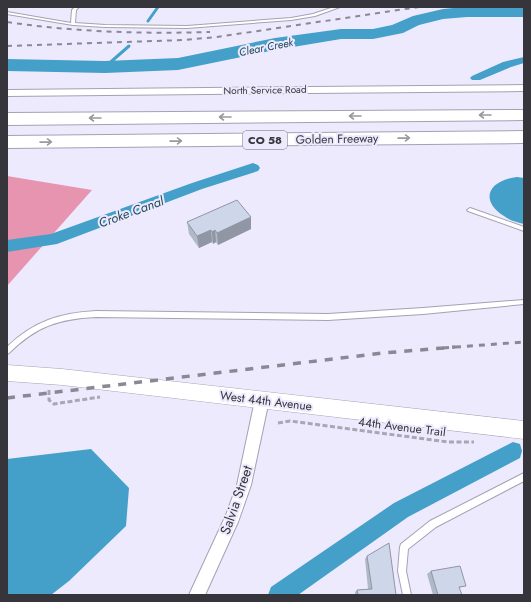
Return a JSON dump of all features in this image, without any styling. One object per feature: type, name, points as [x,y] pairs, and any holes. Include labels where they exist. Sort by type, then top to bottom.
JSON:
[{"type":"highway","name":"Golden Freeway","points":[[7,119],[524,115]]},
{"type":"highway","name":"Golden Freeway","points":[[7,142],[524,137]]},
{"type":"street","name":"North Service Road","points":[[7,93],[524,88]]},
{"type":"street","name":"West 44th Avenue","points":[[7,373],[62,377],[515,429]]},
{"type":"street","name":"Salvia Street","points":[[197,595],[233,517],[244,485],[262,400]]},
{"type":"lane","points":[[73,24],[74,10],[77,7]]},
{"type":"lane","points":[[7,12],[73,24],[157,28],[216,26],[291,19],[314,15],[338,7]]},
{"type":"lane","points":[[470,210],[524,229]]},
{"type":"lane","points":[[7,351],[30,330],[51,321],[73,315],[328,317],[423,311],[524,302]]},
{"type":"lane","points":[[407,595],[402,571],[404,547],[433,524],[524,477]]},
{"type":"path","name":"44th Avenue Trail","points":[[278,423],[290,422],[448,442],[476,442]]},
{"type":"shaded area","points":[[7,176],[92,190],[7,286]]},
{"type":"water","points":[[517,177],[524,178],[524,224],[511,220],[496,210],[491,203],[490,197],[494,186],[500,182]]},
{"type":"water","points":[[91,449],[129,488],[126,526],[69,581],[51,595],[7,595],[7,459]]},
{"type":"building","points":[[237,200],[251,217],[217,233],[215,230],[212,232],[211,230],[197,236],[187,222]]},
{"type":"building","points":[[389,543],[396,595],[358,595],[357,590],[372,589],[367,556]]},
{"type":"building","points":[[460,566],[466,586],[459,587],[462,595],[438,595],[431,571]]},
{"type":"waterway","points":[[148,21],[158,7]]},
{"type":"waterway","name":"Clear Creek","points":[[7,65],[105,67],[178,64],[275,44],[341,34],[373,34],[397,29],[413,21],[443,14],[467,12],[524,12]]},
{"type":"waterway","points":[[105,67],[129,46]]},
{"type":"waterway","name":"Croke Canal","points":[[476,78],[507,64],[524,60]]},
{"type":"waterway","name":"Croke Canal","points":[[7,246],[52,240],[197,186],[253,168]]},
{"type":"waterway","points":[[279,595],[401,510],[513,451]]},
{"type":"railway","points":[[7,46],[183,40],[217,37],[419,7]]},
{"type":"railway","points":[[7,22],[108,32],[210,32]]},
{"type":"railway","points":[[443,348],[524,342]]},
{"type":"railway","points":[[443,348],[455,347]]},
{"type":"railway","points":[[7,398],[383,353],[443,348]]}]
